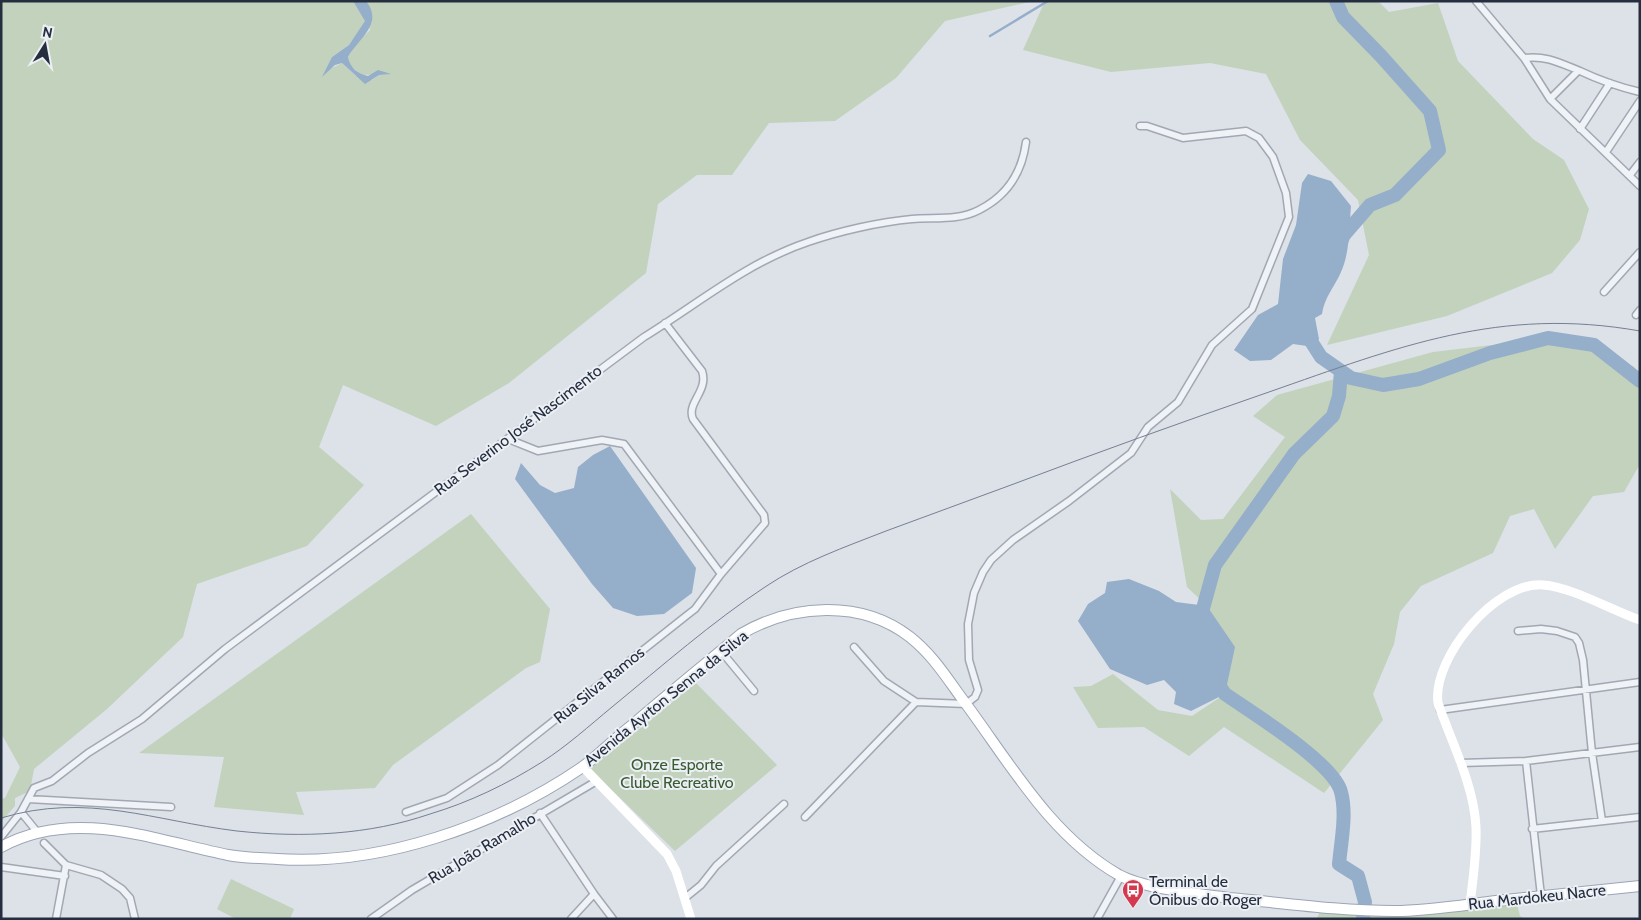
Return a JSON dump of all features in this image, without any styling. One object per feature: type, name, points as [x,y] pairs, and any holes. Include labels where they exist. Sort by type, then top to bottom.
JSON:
[{"type":"main road","name":"Avenida Ayrton Senna da Silva","points":[[1,847],[38,833],[77,828],[120,830],[231,855],[280,860],[329,858],[382,851],[432,838],[481,822],[525,802],[583,767],[740,634],[758,624],[801,612],[834,609],[867,615],[895,627],[924,649],[942,669],[1036,801],[1058,826],[1088,853],[1121,876],[1151,885],[1215,896],[1344,909]]},
{"type":"main road","name":"Rua Mardokeu Nacre","points":[[1344,909],[1396,911],[1640,886]]},
{"type":"street","points":[[1476,1],[1524,58],[1550,99],[1640,186]]},
{"type":"street","points":[[1524,58],[1534,57],[1556,60],[1610,83],[1639,90]]},
{"type":"street","points":[[1550,99],[1578,71]]},
{"type":"street","points":[[1580,129],[1610,83]]},
{"type":"street","points":[[1606,152],[1640,101]]},
{"type":"street","points":[[854,646],[884,681],[916,702],[966,704],[975,698],[978,693],[969,660],[968,624],[974,594],[983,572],[991,560],[1013,540],[1069,502],[1131,453],[1148,427],[1178,402],[1212,345],[1252,309],[1288,224],[1289,210],[1281,179],[1272,157],[1253,133],[1235,130],[1183,138],[1147,126],[1140,126]]},
{"type":"street","name":"Rua Severino José Nascimento","points":[[29,796],[37,786],[52,781],[88,753],[142,719],[225,649],[644,336],[740,272],[808,242],[892,222],[958,218],[978,211],[996,200],[1015,179],[1024,154],[1026,142]]},
{"type":"street","points":[[1630,175],[1640,162]]},
{"type":"street","points":[[1604,292],[1640,252]]},
{"type":"street","name":"Rua Silva Ramos","points":[[406,812],[447,798],[498,765],[695,609],[721,574],[765,523],[764,515],[692,419],[692,409],[704,386],[704,377],[702,371],[666,323]]},
{"type":"street","points":[[508,439],[538,451],[602,440],[624,444],[721,574]]},
{"type":"street","points":[[1470,904],[1476,827],[1461,763],[1440,710],[1436,694],[1437,684],[1454,647],[1484,613],[1500,599],[1534,584],[1560,588],[1640,620]]},
{"type":"street","points":[[1518,631],[1541,629],[1563,632],[1575,637],[1582,652],[1592,753],[1602,821]]},
{"type":"street","points":[[721,650],[754,691]]},
{"type":"street","points":[[1440,710],[1586,688],[1640,682]]},
{"type":"street","points":[[805,817],[916,702]]},
{"type":"street","points":[[1461,763],[1526,761],[1640,747]]},
{"type":"street","points":[[1526,761],[1532,829],[1541,896]]},
{"type":"street","points":[[583,767],[595,782],[667,854],[685,898],[691,919]]},
{"type":"street","name":"Rua João Ramalho","points":[[371,919],[412,890],[595,782]]},
{"type":"street","points":[[1,837],[21,812],[29,796],[171,807]]},
{"type":"street","points":[[685,898],[701,885],[716,866],[784,804]]},
{"type":"street","points":[[21,812],[38,833]]},
{"type":"street","points":[[540,813],[613,919]]},
{"type":"street","points":[[1532,829],[1640,817]]},
{"type":"street","points":[[44,842],[66,865],[101,875],[122,889],[130,898],[135,919]]},
{"type":"street","points":[[56,919],[66,865]]},
{"type":"street","points":[[1,867],[65,876]]},
{"type":"street","points":[[1098,919],[1121,876]]},
{"type":"street","points":[[571,919],[594,894]]},
{"type":"green space","points":[[1,1],[353,1],[366,21],[349,45],[332,57],[330,69],[342,63],[356,76],[372,80],[379,75],[389,74],[361,75],[349,64],[348,57],[357,43],[370,30],[366,1],[1034,1],[945,21],[896,78],[835,121],[769,123],[732,175],[697,175],[658,204],[646,273],[509,383],[436,426],[343,385],[319,447],[364,485],[307,546],[197,584],[183,637],[107,709],[34,769],[30,791],[15,798],[15,806],[1,822],[1,799],[5,798],[20,767],[1,733]]},
{"type":"green space","points":[[1045,1],[1378,1],[1389,12],[1438,3],[1458,61],[1533,139],[1564,160],[1589,209],[1580,240],[1552,273],[1447,316],[1327,345],[1369,255],[1358,200],[1300,140],[1266,74],[1210,63],[1111,72],[1023,50]]},
{"type":"green space","points":[[1569,336],[1634,367],[1640,379],[1640,464],[1624,492],[1593,496],[1555,549],[1534,509],[1510,516],[1493,553],[1421,586],[1400,612],[1394,644],[1373,694],[1383,720],[1324,793],[1224,727],[1189,756],[1144,727],[1098,728],[1073,687],[1091,686],[1113,674],[1158,710],[1192,716],[1225,694],[1207,606],[1187,587],[1170,489],[1201,520],[1223,519],[1285,437],[1253,416],[1277,395],[1433,352]]},
{"type":"green space","points":[[471,514],[550,609],[540,662],[526,668],[393,765],[375,788],[296,792],[304,815],[214,807],[224,757],[139,753]]},
{"type":"green space","name":"Onze Esporte Clube Recreativo","points":[[696,683],[777,765],[675,851],[590,769]]},
{"type":"green space","points":[[231,879],[294,909],[290,919],[236,919],[217,909]]},
{"type":"green space","points":[[1516,901],[1520,916],[1526,919],[1317,919],[1322,905],[1386,913]]},
{"type":"water","points":[[353,1],[366,1],[371,9],[372,17],[368,30],[348,57],[351,64],[358,72],[368,76],[378,70],[391,74],[379,75],[365,84],[342,63],[335,65],[322,77],[332,57],[349,45],[365,21]]},
{"type":"water","points":[[1308,174],[1331,181],[1351,206],[1349,240],[1344,264],[1325,303],[1322,314],[1315,318],[1319,339],[1311,350],[1307,346],[1293,344],[1271,360],[1250,361],[1234,350],[1258,315],[1278,304],[1283,259],[1296,225],[1302,183]]},
{"type":"water","points":[[610,446],[696,568],[692,593],[664,614],[637,616],[613,608],[592,584],[515,479],[521,463],[540,485],[555,493],[574,488],[578,467],[593,455]]},
{"type":"water","points":[[1129,579],[1159,591],[1176,602],[1207,606],[1235,647],[1225,694],[1191,711],[1174,704],[1176,692],[1164,680],[1147,685],[1110,669],[1078,621],[1088,604],[1105,593],[1107,582]]},
{"type":"waterway","points":[[990,36],[1048,1]]},
{"type":"waterway","points":[[1336,1],[1343,17],[1430,111],[1439,150],[1395,195],[1370,205],[1344,235],[1340,244]]},
{"type":"waterway","points":[[1307,331],[1307,335],[1321,357],[1351,378],[1383,385],[1419,379],[1490,353],[1548,338],[1594,345],[1640,381]]},
{"type":"waterway","points":[[1199,623],[1215,565],[1294,454],[1333,416],[1339,396],[1341,371]]},
{"type":"waterway","points":[[1214,678],[1225,694],[1308,753],[1335,780],[1341,792],[1344,809],[1339,864],[1358,876],[1365,902],[1363,919]]},
{"type":"tram line","points":[[1,818],[32,811],[92,808],[120,811],[207,827],[286,834],[335,833],[407,821],[474,798],[502,785],[542,762],[569,743],[687,645],[745,601],[779,578],[839,549],[1172,426],[1316,375],[1406,346],[1450,335],[1495,327],[1541,324],[1589,325],[1640,331]]},
{"type":"place","name":"Terminal de Ônibus do Roger","points":[[1133,909]]}]
